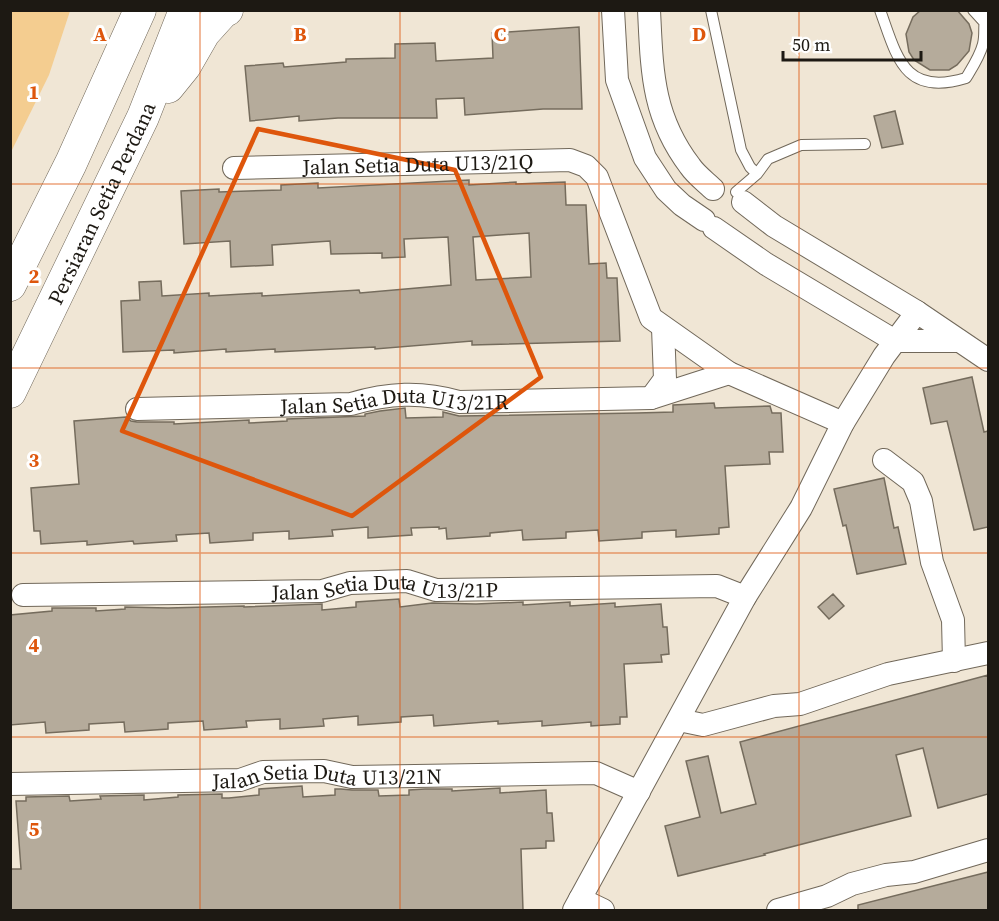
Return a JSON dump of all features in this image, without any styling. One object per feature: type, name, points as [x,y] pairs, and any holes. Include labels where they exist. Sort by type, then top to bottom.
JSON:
[{"type":"main road","points":[[10,285],[71,163],[140,10]]},
{"type":"main road","points":[[71,163],[120,99],[160,10]]},
{"type":"main road","name":"Persiaran Setia Perdana","points":[[10,392],[143,117],[185,10]]},
{"type":"main road","points":[[143,117],[184,66],[204,33],[227,10]]},
{"type":"street","points":[[612,10],[617,80],[645,158],[666,190],[682,205],[766,264],[895,341],[959,341]]},
{"type":"street","points":[[649,10],[652,77],[665,127],[690,168],[713,189]]},
{"type":"street","name":"Jalan Setia Duta U13/21Q","points":[[234,168],[570,160],[586,166],[597,177],[651,318],[663,328]]},
{"type":"street","points":[[740,197],[743,214],[737,224],[726,230],[709,224],[701,209],[704,197],[713,189],[725,187],[740,197],[783,231],[917,312],[988,360]]},
{"type":"street","points":[[603,910],[577,905],[745,597],[801,508],[843,423],[895,341],[917,312]]},
{"type":"street","points":[[663,328],[729,373],[843,423]]},
{"type":"street","points":[[651,398],[665,379],[663,328]]},
{"type":"street","name":"Jalan Setia Duta U13/21R","points":[[137,409],[351,404],[380,395],[436,395],[459,402],[651,398],[729,373]]},
{"type":"street","points":[[884,460],[913,482],[921,501],[932,561],[953,620],[954,662]]},
{"type":"street","name":"Jalan Setia Duta U13/21P","points":[[23,595],[322,591],[350,583],[407,581],[436,590],[717,586],[745,597]]},
{"type":"street","points":[[679,720],[703,725],[774,706],[800,704],[888,674],[954,662],[988,653]]},
{"type":"street","name":"Jalan Setia Duta U13/21N","points":[[10,784],[240,780],[262,772],[324,771],[352,777],[596,772],[639,792]]},
{"type":"street","points":[[778,910],[827,896],[852,884],[886,875],[914,872],[988,850]]},
{"type":"lane","points":[[711,10],[741,150],[750,167],[757,174]]},
{"type":"lane","points":[[883,12],[896,57],[914,78],[945,85],[966,78],[983,43],[985,16],[973,10]]},
{"type":"lane","points":[[740,197],[768,159],[801,145],[865,144]]},
{"type":"highlighted area","points":[[258,129],[455,170],[541,377],[352,516],[122,431]]},
{"type":"shaded area","points":[[11,10],[70,11],[49,75],[11,152]]},
{"type":"building","points":[[921,10],[957,10],[969,24],[972,33],[969,51],[957,65],[949,70],[930,70],[914,60],[909,52],[906,34],[913,17]]},
{"type":"building","points":[[579,27],[582,109],[543,109],[465,115],[464,98],[436,99],[437,118],[338,118],[299,121],[299,116],[250,121],[245,66],[283,63],[284,67],[346,62],[346,59],[395,58],[395,44],[435,43],[436,61],[493,58],[492,33]]},
{"type":"building","points":[[895,111],[903,144],[882,148],[874,116]]},
{"type":"building","points":[[469,180],[469,185],[565,182],[566,205],[586,205],[589,264],[606,263],[607,278],[617,278],[620,341],[472,345],[472,341],[375,349],[375,347],[275,352],[275,349],[226,352],[226,349],[174,353],[174,350],[123,352],[121,301],[140,300],[139,282],[161,281],[162,296],[262,293],[262,296],[359,290],[360,293],[451,285],[448,237],[404,239],[405,257],[382,258],[382,253],[331,254],[330,241],[272,245],[273,265],[231,267],[230,241],[184,244],[181,191],[281,190],[281,185],[318,183],[318,188]],"holes":[[[529,233],[531,277],[476,280],[473,237]]]},
{"type":"building","points":[[972,377],[984,432],[988,431],[988,527],[974,530],[947,421],[931,424],[923,388]]},
{"type":"building","points":[[714,403],[715,408],[770,406],[772,413],[781,413],[783,452],[769,452],[770,464],[725,466],[729,527],[719,528],[719,534],[676,537],[676,530],[642,532],[642,538],[599,541],[598,530],[566,532],[566,538],[523,540],[522,530],[490,533],[490,536],[447,539],[446,528],[439,529],[439,527],[411,528],[412,535],[368,538],[368,527],[332,530],[333,536],[289,539],[289,531],[253,533],[253,540],[210,543],[209,533],[176,535],[177,541],[134,544],[133,541],[87,545],[87,541],[41,544],[40,531],[34,531],[31,488],[79,484],[74,421],[126,417],[137,422],[174,422],[174,424],[249,420],[249,423],[365,416],[365,414],[380,411],[405,408],[406,418],[443,417],[443,412],[459,416],[673,412],[673,405]]},
{"type":"building","points":[[884,478],[894,528],[898,527],[906,564],[857,574],[846,525],[843,526],[834,489]]},
{"type":"building","points":[[833,594],[844,606],[829,619],[818,607]]},
{"type":"building","points":[[399,599],[400,607],[432,603],[523,602],[523,605],[570,602],[570,606],[615,603],[615,607],[661,604],[663,627],[667,627],[669,654],[661,655],[662,662],[624,664],[627,717],[620,717],[620,724],[591,726],[591,722],[542,726],[542,721],[498,724],[498,721],[434,726],[433,715],[401,717],[401,722],[358,725],[358,716],[323,719],[324,726],[280,729],[280,719],[246,721],[247,727],[204,730],[203,721],[168,723],[168,729],[125,732],[124,722],[89,724],[89,730],[46,733],[45,722],[10,725],[10,615],[52,611],[52,608],[96,608],[96,611],[125,609],[125,607],[244,607],[322,604],[322,610],[356,607],[356,602]]},
{"type":"building","points":[[988,675],[988,794],[938,808],[923,748],[896,755],[911,816],[678,876],[665,826],[700,817],[686,761],[708,756],[721,813],[756,804],[740,742]]},
{"type":"building","points":[[302,786],[303,797],[335,795],[335,789],[378,790],[379,796],[409,795],[409,790],[425,789],[452,789],[452,791],[500,788],[500,793],[546,790],[547,813],[552,813],[554,841],[546,841],[546,848],[521,849],[523,910],[10,910],[10,869],[21,869],[16,801],[26,801],[26,797],[69,796],[70,801],[101,799],[100,796],[144,795],[144,800],[178,797],[178,795],[222,794],[222,798],[229,798],[259,795],[259,789]]},
{"type":"building","points":[[988,872],[988,910],[858,910],[858,905]]}]
